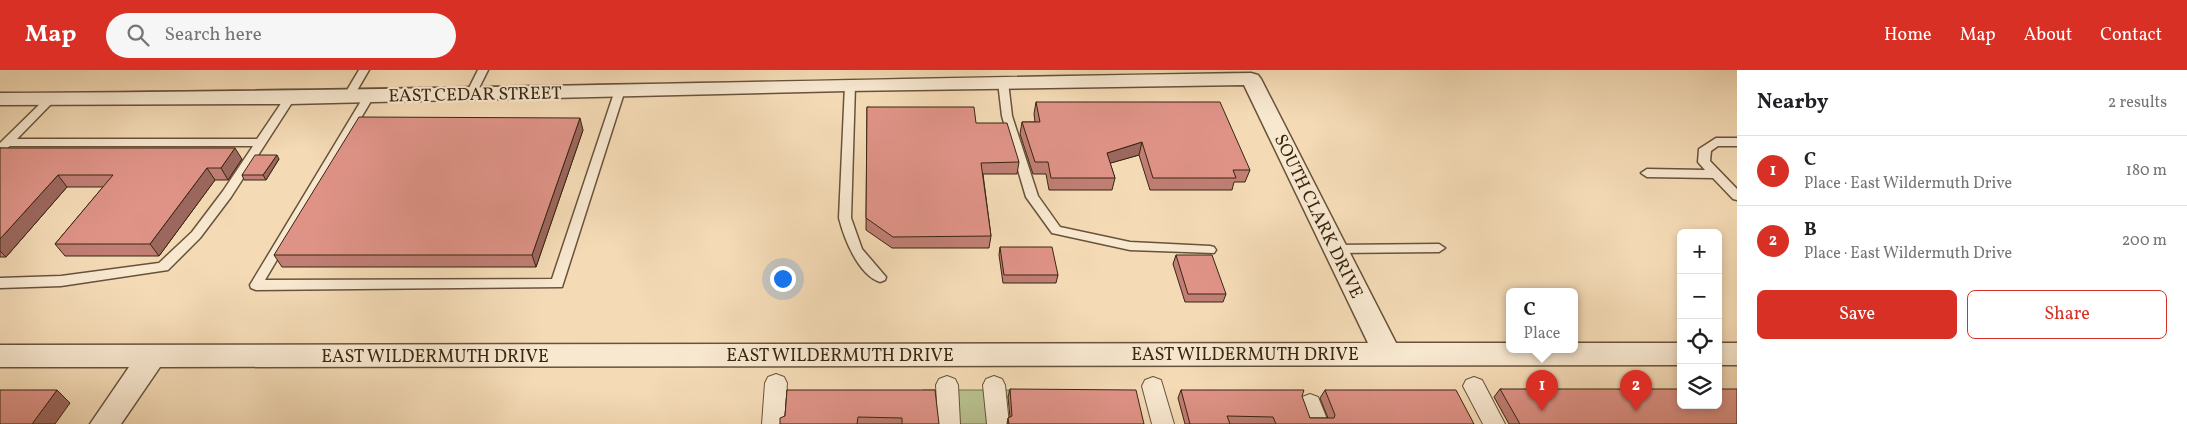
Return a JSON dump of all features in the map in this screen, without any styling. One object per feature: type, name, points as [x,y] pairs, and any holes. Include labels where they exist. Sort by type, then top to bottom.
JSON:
[{"type":"street","name":"EAST CEDAR STREET","points":[[0,99],[290,98],[850,84],[1251,79]]},
{"type":"street","name":"SOUTH CLARK DRIVE","points":[[1251,79],[1387,354]]},
{"type":"street","name":"EAST WILDERMUTH DRIVE","points":[[0,356],[1677,354]]},
{"type":"street","points":[[1722,354],[1737,354]]},
{"type":"street","points":[[105,424],[151,357]]},
{"type":"street","points":[[773,424],[776,383]]},
{"type":"street","points":[[947,385],[950,424]]},
{"type":"street","points":[[994,385],[998,424]]},
{"type":"street","points":[[1153,386],[1162,424]]},
{"type":"street","points":[[1474,386],[1494,424]]},
{"type":"street","points":[[1310,402],[1318,424]]},
{"type":"lane","points":[[348,97],[364,70]]},
{"type":"lane","points":[[471,94],[483,70]]},
{"type":"lane","points":[[1003,82],[1008,116],[1032,197],[1056,230],[1130,246],[1210,250]]},
{"type":"lane","points":[[850,84],[845,218],[848,234],[855,248],[865,264],[880,277]]},
{"type":"lane","points":[[369,96],[256,285],[557,284],[620,90]]},
{"type":"lane","points":[[0,283],[61,281],[163,266],[196,235],[290,98]]},
{"type":"lane","points":[[3,145],[51,99]]},
{"type":"lane","points":[[1737,142],[1716,142],[1705,149],[1704,162],[1737,196]]},
{"type":"lane","points":[[3,145],[260,143]]},
{"type":"lane","points":[[1646,173],[1716,174]]},
{"type":"lane","points":[[1336,249],[1439,248]]},
{"type":"green space","points":[[923,390],[1009,390],[1010,397],[1003,397],[1006,424],[939,424],[937,398],[923,398]]},
{"type":"building","points":[[1036,102],[1220,102],[1250,170],[1233,170],[1236,178],[1153,178],[1142,142],[1107,153],[1115,178],[1051,178],[1048,162],[1035,162],[1022,122],[1040,122]]},
{"type":"building","points":[[867,107],[974,107],[976,123],[1007,123],[1019,162],[981,163],[991,236],[893,237],[866,218]]},
{"type":"building","points":[[359,117],[580,118],[532,255],[274,255]]},
{"type":"building","points":[[0,148],[235,148],[221,168],[207,168],[150,244],[55,244],[113,175],[58,175],[0,239]]},
{"type":"building","points":[[255,155],[277,155],[263,175],[242,175]]},
{"type":"building","points":[[1000,247],[1052,247],[1058,275],[1004,275]]},
{"type":"building","points":[[1176,255],[1212,255],[1226,294],[1188,294]]},
{"type":"building","points":[[1010,389],[1136,390],[1144,424],[1009,424],[1008,418],[1012,416]]},
{"type":"building","points":[[1500,389],[1677,389],[1677,409],[1722,409],[1722,389],[1737,389],[1737,424],[1520,424]]},
{"type":"building","points":[[0,390],[57,390],[32,424],[0,424]]},
{"type":"building","points":[[787,390],[935,390],[939,424],[902,424],[902,418],[858,417],[857,424],[780,424],[780,418],[785,416]]},
{"type":"building","points":[[1181,390],[1304,390],[1302,396],[1310,418],[1334,418],[1335,415],[1325,390],[1456,390],[1474,424],[1276,424],[1273,417],[1227,416],[1230,424],[1190,424]]},
{"type":"place","name":"C","points":[[1542,411]]},
{"type":"place","name":"B","points":[[1636,411]]}]
